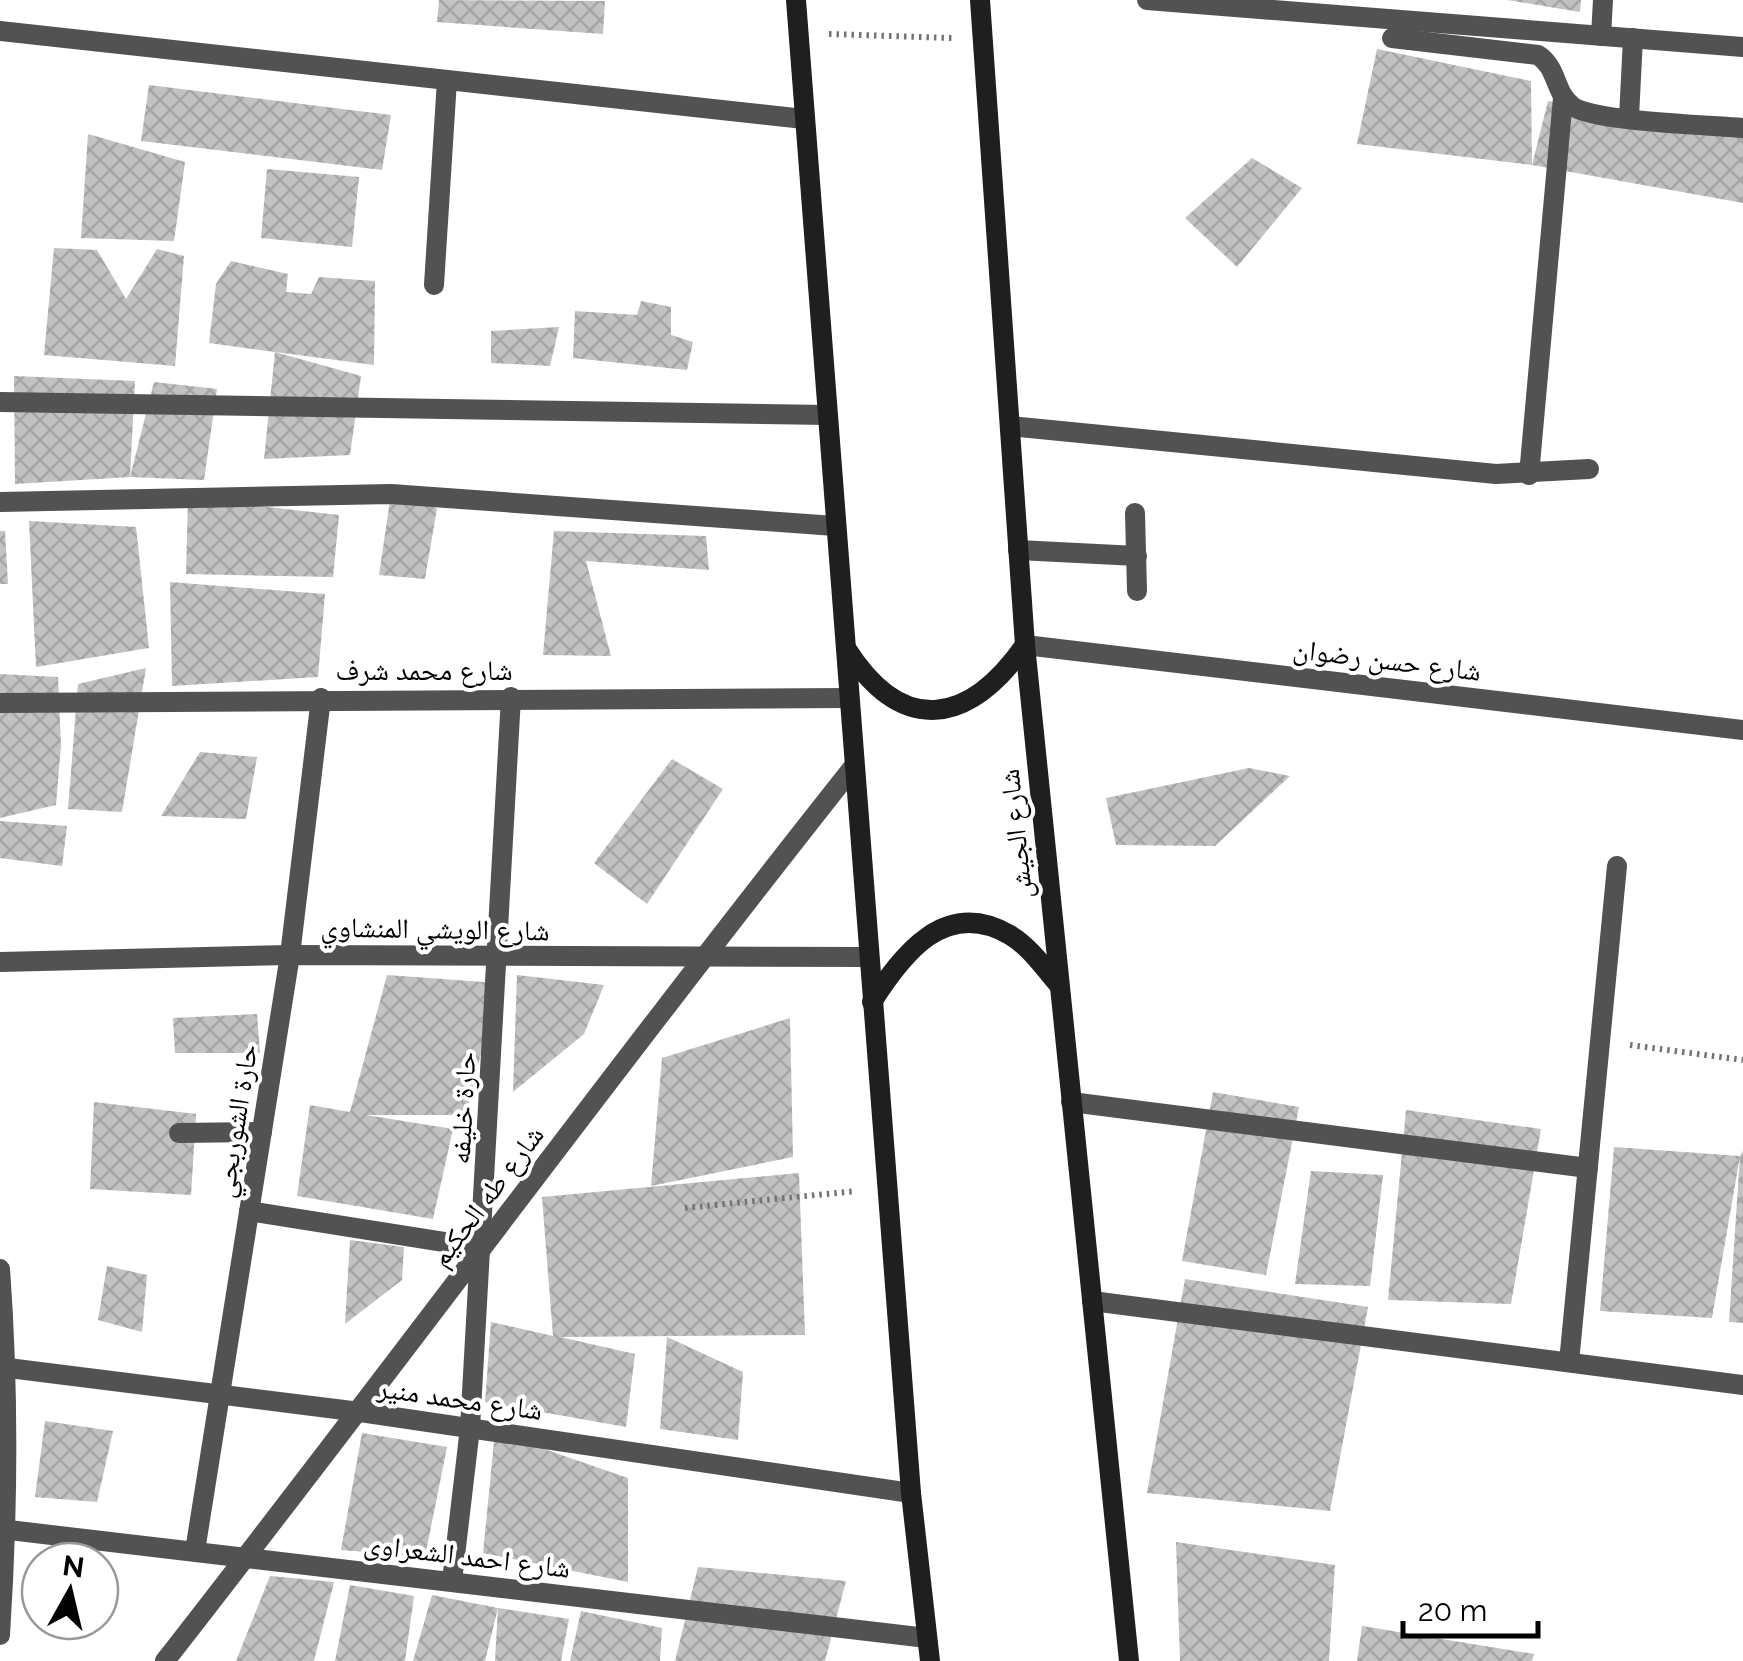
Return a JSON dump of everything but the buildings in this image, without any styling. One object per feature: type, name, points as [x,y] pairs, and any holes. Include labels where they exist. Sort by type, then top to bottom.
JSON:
[{"type":"main road","points":[[796,0],[911,1493],[930,1661]]},
{"type":"main road","name":"شارع الجيش","points":[[980,0],[1025,645],[1129,1661]]},
{"type":"main road","points":[[844,646],[866,679],[896,702],[934,710],[971,702],[1001,679],[1025,645]]},
{"type":"main road","points":[[872,1002],[914,944],[944,927],[977,924],[1009,934],[1059,985]]},
{"type":"street","points":[[1147,0],[1743,47]]},
{"type":"street","points":[[1601,36],[1603,0]]},
{"type":"street","points":[[0,31],[804,119]]},
{"type":"street","points":[[1392,38],[1538,55],[1554,71],[1563,98],[1529,475]]},
{"type":"street","points":[[1629,117],[1633,38]]},
{"type":"street","points":[[434,284],[447,80]]},
{"type":"street","points":[[1563,98],[1590,114],[1743,128]]},
{"type":"street","points":[[0,402],[827,415]]},
{"type":"street","points":[[1010,426],[1529,475],[1589,469]]},
{"type":"street","points":[[0,502],[391,494],[835,526]]},
{"type":"street","points":[[1136,512],[1137,591]]},
{"type":"street","points":[[1018,550],[1136,556]]},
{"type":"street","name":"شارع حسن رضوان","points":[[1025,645],[1743,730]]},
{"type":"street","name":"شارع محمد شرف","points":[[0,703],[321,698],[848,698]]},
{"type":"street","name":"حارة الشوربجي","points":[[195,1550],[290,955],[321,698]]},
{"type":"street","name":"حارة خليفه","points":[[452,1581],[470,1428],[511,698]]},
{"type":"street","name":"شارع طه الحكيم","points":[[164,1661],[360,1412],[703,956],[854,766]]},
{"type":"street","points":[[1570,1362],[1618,866]]},
{"type":"street","name":"شارع الويشي المنشاوي","points":[[0,962],[290,955],[499,959],[868,957]]},
{"type":"street","points":[[1071,1102],[1588,1168]]},
{"type":"street","points":[[179,1133],[262,1132]]},
{"type":"street","points":[[249,1211],[482,1248]]},
{"type":"street","points":[[0,1269],[4,1368],[0,1635]]},
{"type":"street","points":[[1092,1300],[1743,1384]]},
{"type":"street","name":"شارع محمد منير","points":[[4,1368],[360,1412],[911,1493]]},
{"type":"street","name":"شارع احمد الشعراوى","points":[[4,1529],[927,1638]]},
{"type":"path","points":[[798,34],[982,39]]},
{"type":"path","points":[[1601,1042],[1743,1060]]},
{"type":"path","points":[[685,1208],[887,1188]]}]
